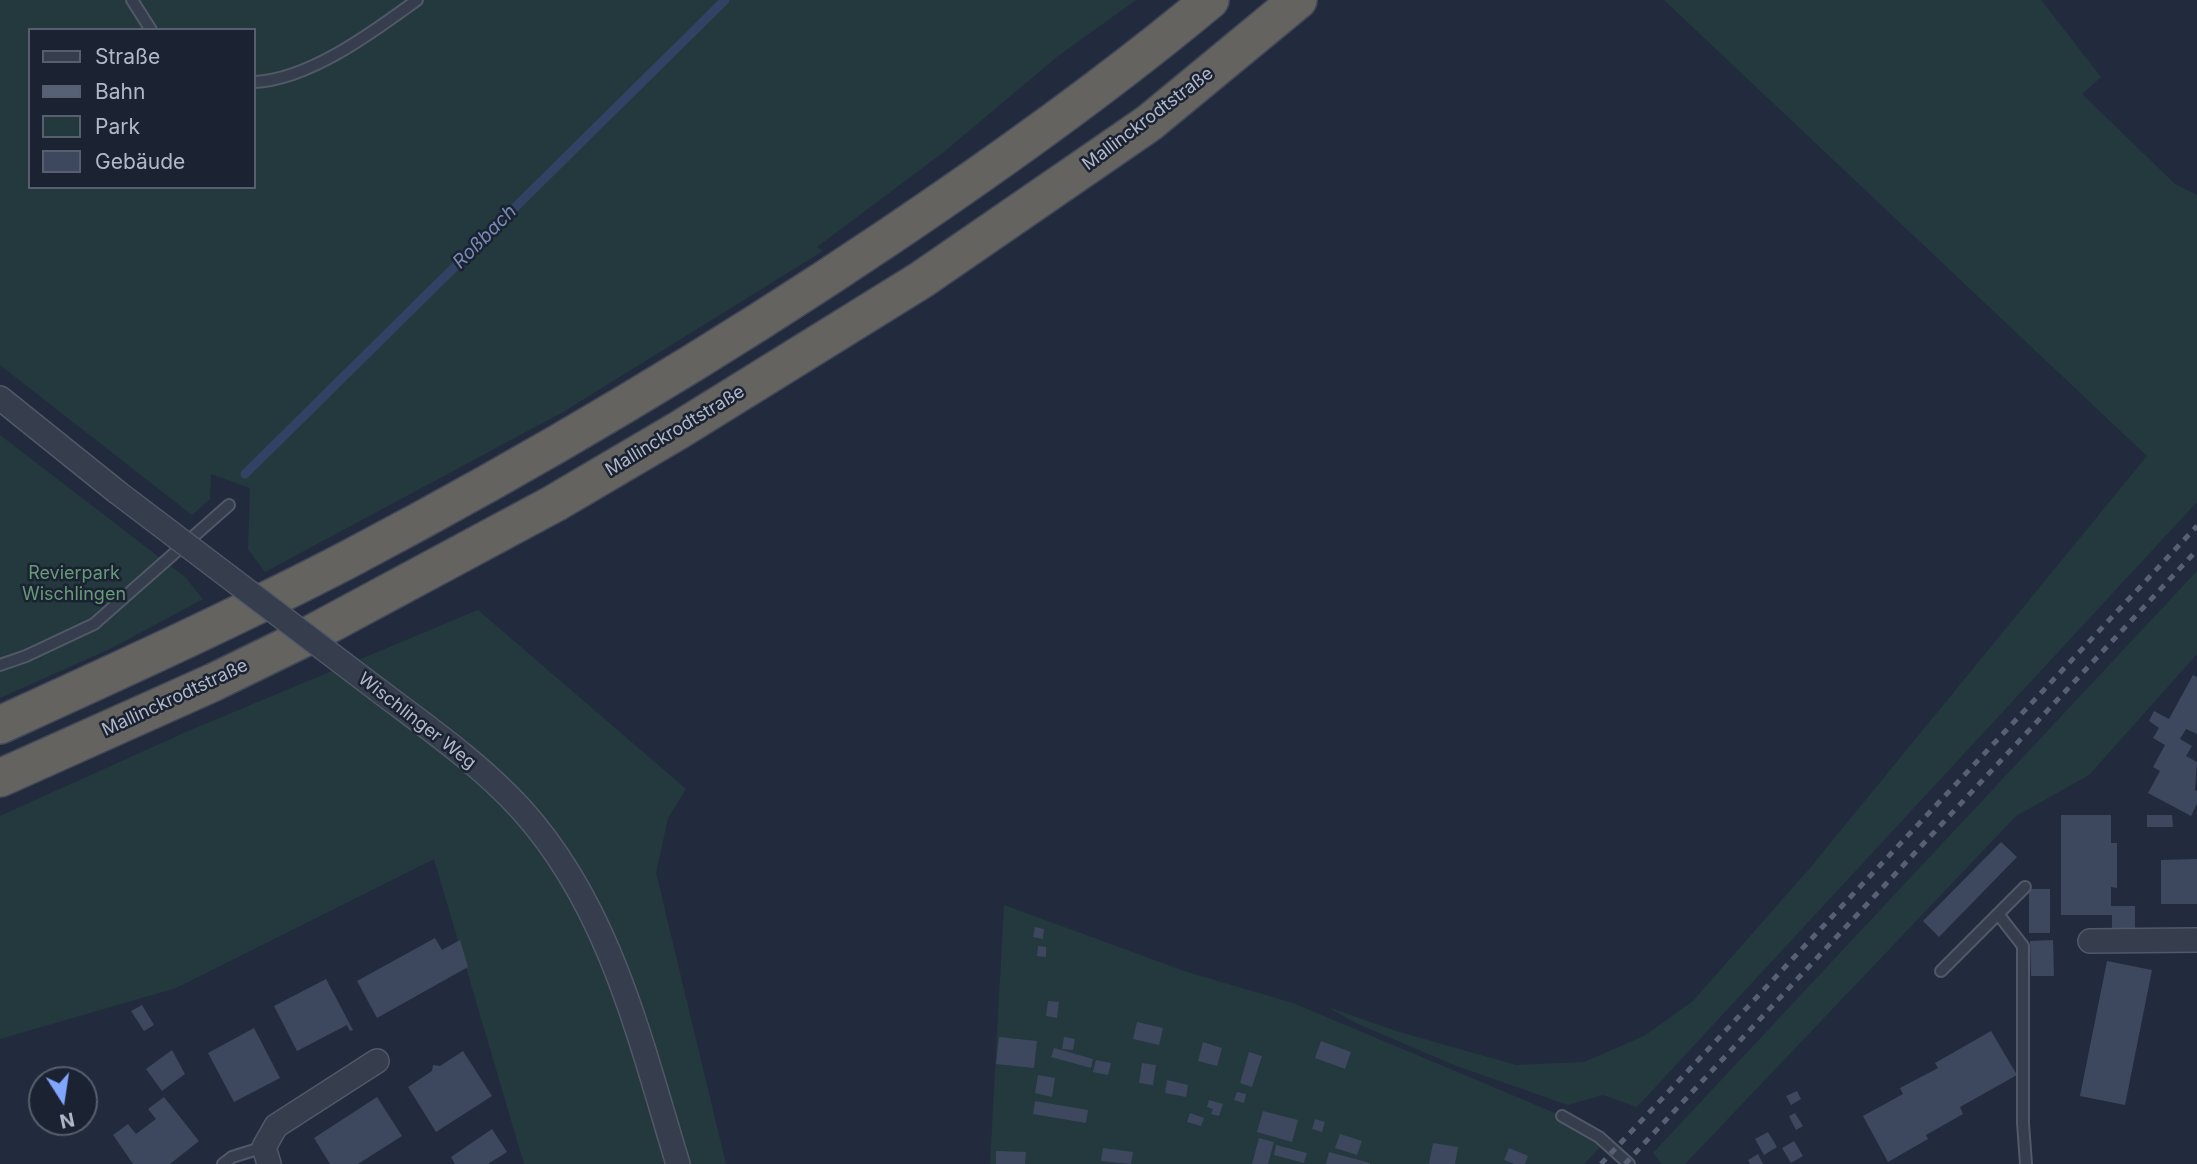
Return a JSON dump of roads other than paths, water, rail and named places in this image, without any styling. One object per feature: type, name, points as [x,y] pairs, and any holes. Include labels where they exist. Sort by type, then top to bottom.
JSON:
[{"type":"highway","points":[[0,725],[163,650],[345,561],[657,386],[807,292],[965,186],[1138,60],[1210,0]]},
{"type":"highway","name":"Mallinckrodtstraße","points":[[0,778],[214,682],[302,639],[555,503],[679,430],[921,280],[1149,123],[1298,0]]},
{"type":"street","name":"Wischlinger Weg","points":[[0,398],[117,492],[452,746],[492,780],[545,838],[570,873],[588,906],[624,988],[678,1164]]},
{"type":"street","points":[[2091,941],[2197,940]]},
{"type":"street","points":[[267,1156],[276,1126],[377,1062]]},
{"type":"lane","points":[[132,0],[150,28]]},
{"type":"lane","points":[[256,82],[274,81],[309,68],[417,0]]},
{"type":"lane","points":[[0,666],[94,624],[229,505]]},
{"type":"lane","points":[[1941,971],[2025,887]]},
{"type":"lane","points":[[1998,914],[2023,946],[2023,1123],[2026,1164]]},
{"type":"lane","points":[[1562,1116],[1599,1137],[1629,1164]]},
{"type":"lane","points":[[223,1164],[232,1157],[267,1156]]},
{"type":"waterway","name":"Roßbach","points":[[245,474],[725,0]]},
{"type":"railway","points":[[1601,1164],[2197,526]]},
{"type":"railway","points":[[1625,1164],[2197,550]]},
{"type":"park label","name":"Revierpark Wischlingen","points":[[74,584]]}]
